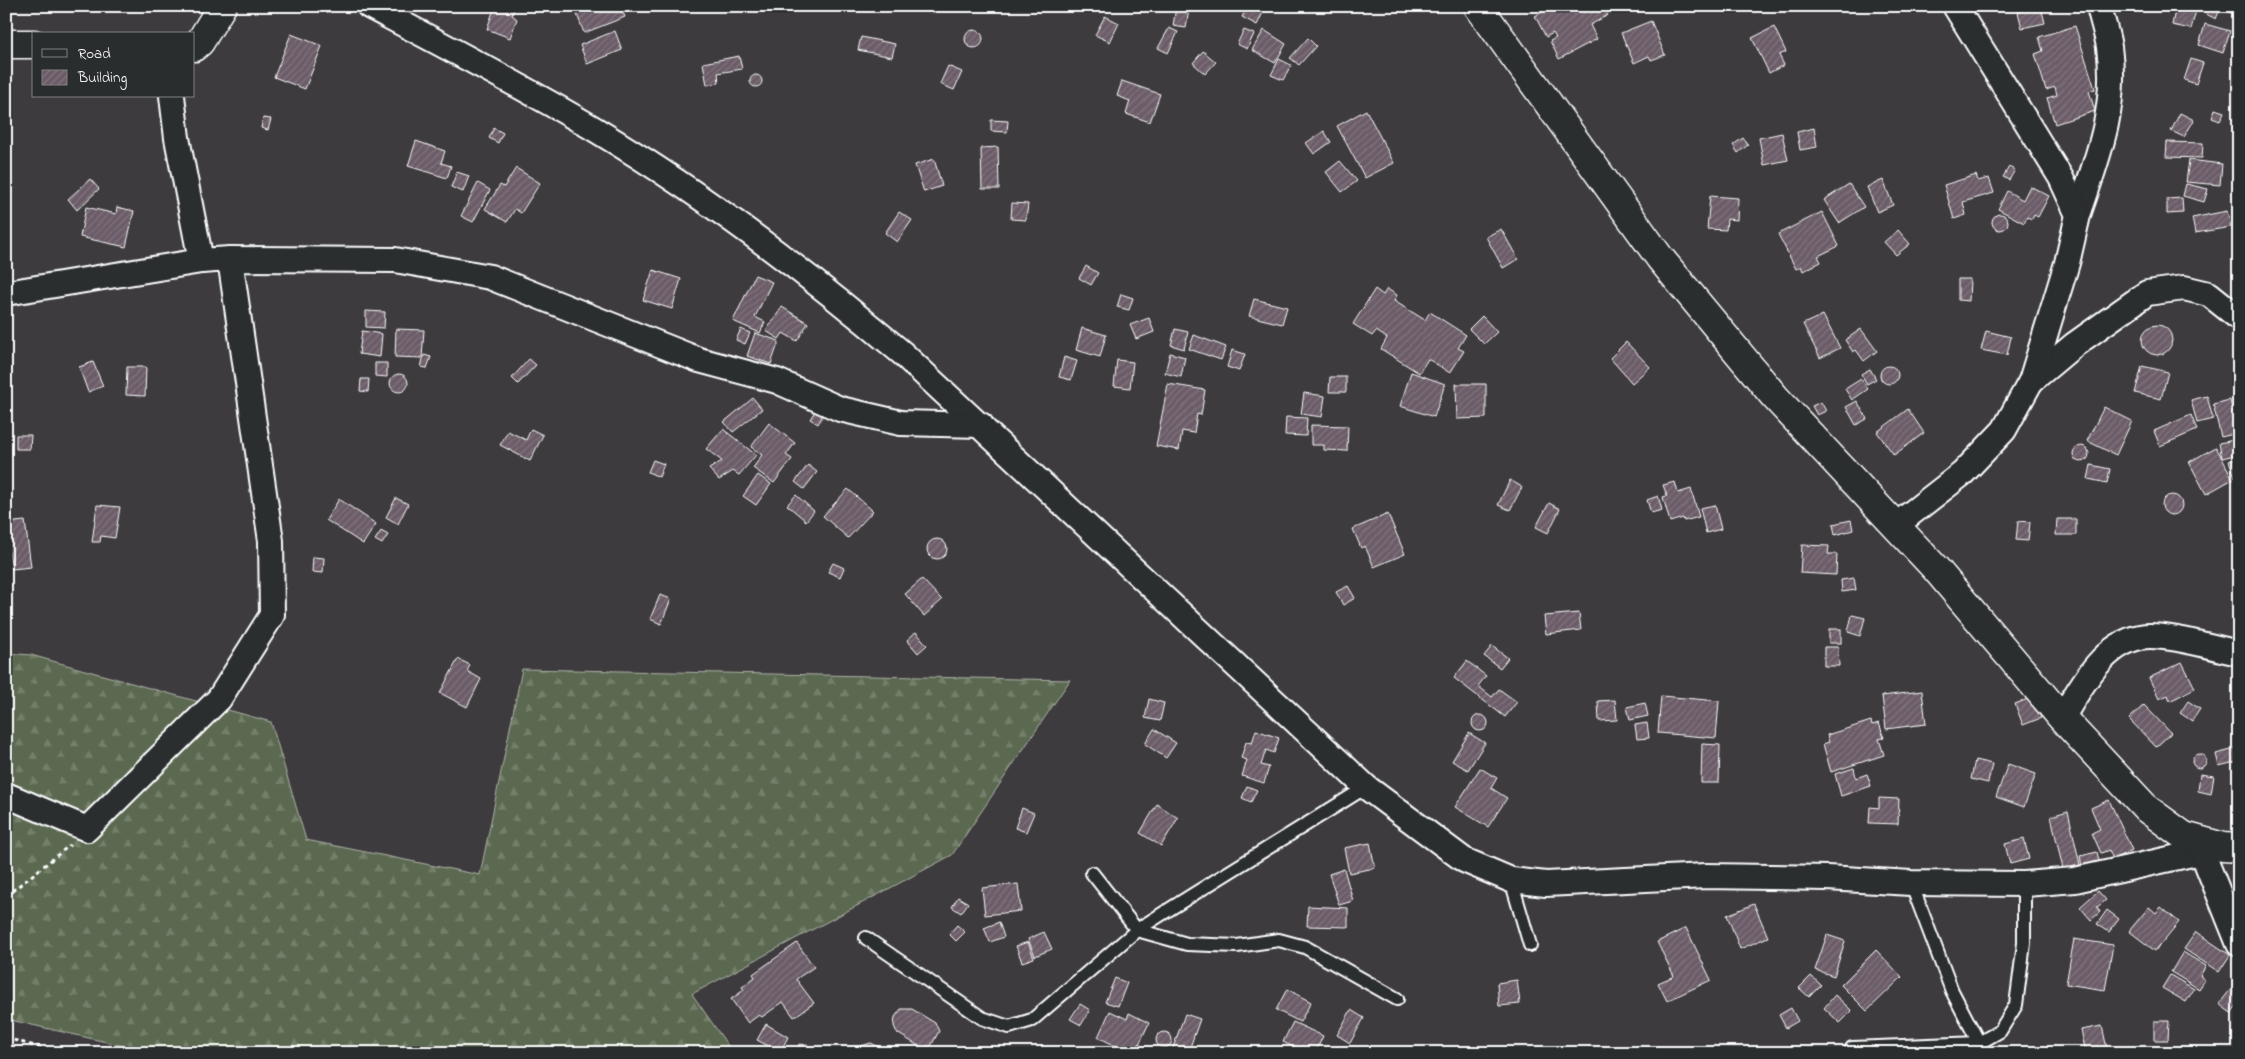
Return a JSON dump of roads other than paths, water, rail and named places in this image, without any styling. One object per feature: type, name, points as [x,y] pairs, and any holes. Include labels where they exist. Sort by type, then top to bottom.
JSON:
[{"type":"street","points":[[195,45],[200,42],[222,6]]},
{"type":"street","points":[[369,6],[453,50],[596,130],[699,198],[829,292],[902,353],[981,425],[1366,787],[1464,860],[1511,880],[1546,884],[1706,876],[1827,878],[1911,883],[2024,884],[2075,880],[2221,849]]},
{"type":"street","points":[[1478,6],[1660,258],[1775,397],[1936,569],[2062,718],[2147,809],[2184,836],[2221,849]]},
{"type":"street","points":[[1955,6],[2061,178],[2078,216]]},
{"type":"street","points":[[1895,526],[1963,473],[2004,430],[2031,381],[2067,263],[2078,216],[2106,132],[2111,90],[2109,47],[2099,6]]},
{"type":"street","points":[[6,44],[32,44]]},
{"type":"street","points":[[172,98],[177,138],[201,261]]},
{"type":"street","points":[[6,293],[201,261],[230,259],[395,260],[490,277],[699,360],[777,381],[840,409],[901,423],[981,425]]},
{"type":"street","points":[[6,795],[87,829],[219,699],[272,615],[271,542],[230,259]]},
{"type":"street","points":[[2031,381],[2074,345],[2147,293],[2184,288],[2209,294],[2238,312]]},
{"type":"street","points":[[2062,718],[2083,683],[2113,650],[2140,636],[2171,638],[2239,654]]},
{"type":"street","points":[[2221,849],[2239,944]]},
{"type":"lane","points":[[866,938],[982,1018],[1008,1027],[1032,1020],[1137,930],[1217,878],[1257,856],[1366,787]]},
{"type":"lane","points":[[1092,873],[1137,930],[1187,944],[1237,946],[1279,940],[1305,947],[1397,998]]},
{"type":"lane","points":[[1511,880],[1530,945]]},
{"type":"lane","points":[[1911,883],[1930,928],[1952,991],[1982,1048]]},
{"type":"lane","points":[[1852,1048],[1982,1048],[2000,1031],[2016,1005],[2024,942],[2024,884]]}]
